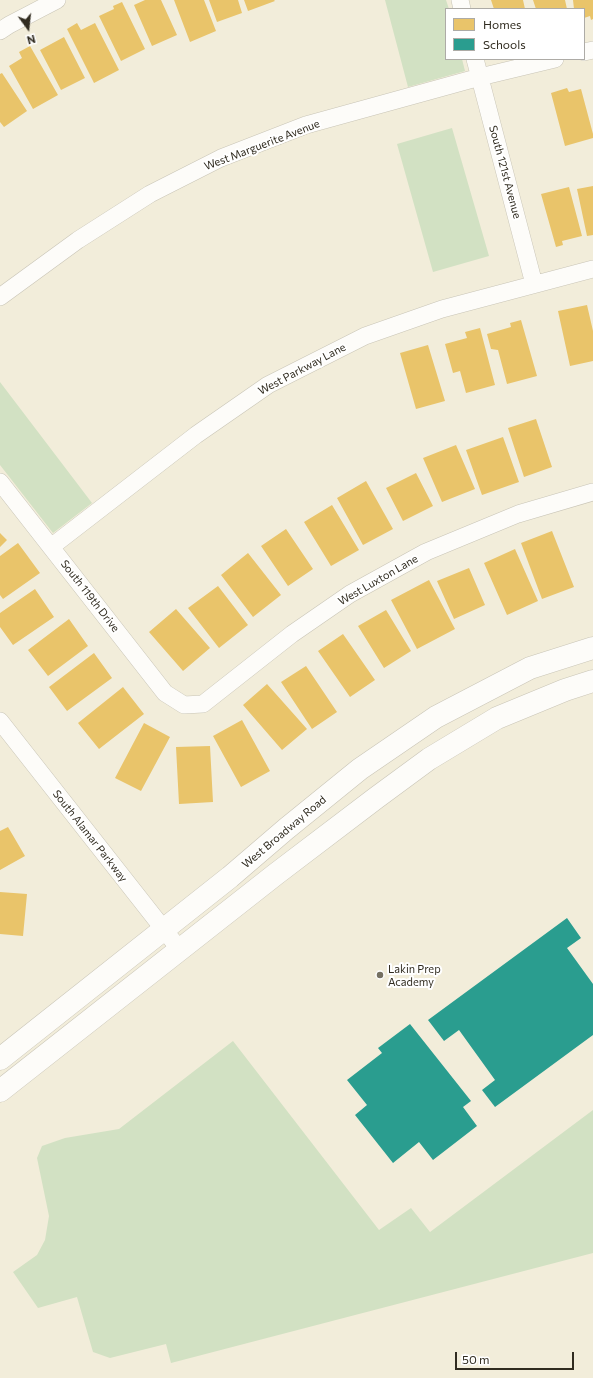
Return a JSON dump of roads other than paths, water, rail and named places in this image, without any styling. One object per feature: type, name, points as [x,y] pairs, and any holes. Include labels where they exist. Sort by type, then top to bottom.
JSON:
[{"type":"main road","name":"West Broadway Road","points":[[0,1059],[165,930],[360,769],[436,717],[530,668],[593,648]]},
{"type":"main road","points":[[0,1091],[282,870],[429,759],[498,718],[565,690],[593,681]]},
{"type":"street","points":[[0,31],[9,24],[57,0]]},
{"type":"street","name":"South 121st Avenue","points":[[475,60],[534,284]]},
{"type":"street","name":"West Marguerite Avenue","points":[[0,297],[78,240],[144,198],[222,158],[306,126],[480,77],[551,60]]},
{"type":"street","name":"West Parkway Lane","points":[[51,547],[196,435],[268,385],[365,336],[442,309],[593,269]]},
{"type":"street","name":"South 119th Drive","points":[[0,482],[166,693],[184,705]]},
{"type":"street","name":"West Luxton Lane","points":[[184,705],[203,704],[292,634],[344,599],[426,552],[518,514],[593,492]]},
{"type":"street","name":"South Alamar Parkway","points":[[0,721],[180,950]]},
{"type":"place","name":"Lakin Prep Academy","points":[[380,975]]}]
